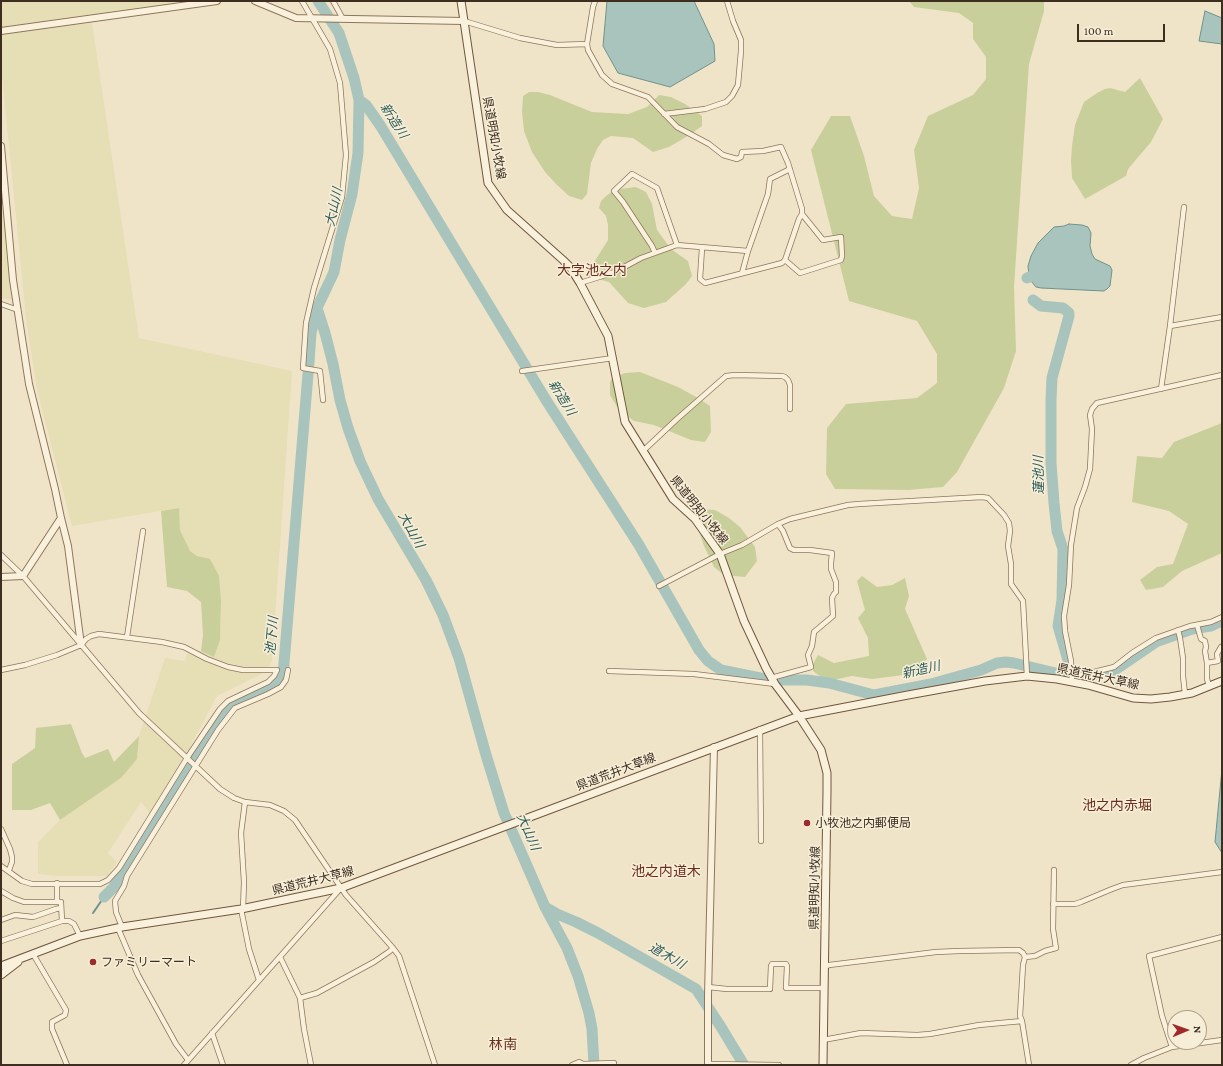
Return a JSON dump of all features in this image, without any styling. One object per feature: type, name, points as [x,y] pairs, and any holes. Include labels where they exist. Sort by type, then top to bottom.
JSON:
[{"type":"main road","name":"県道明知小牧線","points":[[461,1],[488,184],[508,210],[570,267],[580,283],[608,336],[625,422],[673,499],[695,520],[720,554],[744,621],[766,668],[773,681],[799,716],[821,750],[827,772],[825,967],[822,1065]]},
{"type":"main road","name":"県道荒井大草線","points":[[1,966],[80,936],[120,928],[242,909],[341,888],[523,818],[589,795],[760,729],[799,716],[908,694],[992,680],[1027,676],[1046,677],[1088,685],[1132,698],[1161,698],[1186,694],[1222,681]]},
{"type":"main road","name":"県道荒井大草線","points":[[1,975],[25,957]]},
{"type":"street","points":[[1,31],[217,1]]},
{"type":"street","points":[[255,1],[296,18],[464,21],[520,38],[557,45],[587,44]]},
{"type":"street","points":[[302,1],[330,49],[340,83],[346,155],[342,198],[314,288],[306,323],[303,368],[320,371],[324,400]]},
{"type":"street","points":[[333,1],[343,19]]},
{"type":"street","points":[[595,1],[587,44],[588,50],[602,75],[612,84],[644,94],[677,127],[709,144],[723,155],[737,159],[741,157],[742,152],[782,148],[802,209],[802,214],[785,260],[782,263],[705,283],[700,279],[702,248]]},
{"type":"street","points":[[664,114],[705,109],[726,102],[732,96],[738,85],[742,51],[741,40],[732,22],[728,1]]},
{"type":"street","points":[[1,146],[13,280],[29,384],[55,489],[60,518],[68,546],[81,645]]},
{"type":"street","points":[[742,273],[768,194],[770,178],[790,169]]},
{"type":"street","points":[[655,253],[623,202],[614,191],[632,174],[657,188],[677,245]]},
{"type":"street","points":[[1161,389],[1184,206]]},
{"type":"street","points":[[785,260],[800,273],[841,260],[841,237],[822,240],[802,214]]},
{"type":"street","points":[[580,283],[615,272],[641,258],[677,245],[748,251]]},
{"type":"street","points":[[1,304],[18,310]]},
{"type":"street","points":[[1170,326],[1222,317]]},
{"type":"street","points":[[522,371],[613,358]]},
{"type":"street","points":[[1072,682],[1071,661],[1065,631],[1064,616],[1069,585],[1071,545],[1077,508],[1090,469],[1092,429],[1090,416],[1092,409],[1097,403],[1222,375]]},
{"type":"street","points":[[643,451],[676,419],[726,376],[785,377],[790,385],[790,409]]},
{"type":"street","points":[[659,586],[720,554],[742,545],[790,518],[854,504],[982,497],[988,498],[1004,515],[1009,523],[1010,531],[1008,546],[1011,564],[1011,584],[1022,601],[1027,676]]},
{"type":"street","points":[[23,576],[60,518]]},
{"type":"street","points":[[609,671],[694,674],[773,681],[811,667],[808,655],[812,646],[814,632],[833,616],[832,598],[836,592],[836,582],[831,569],[832,553],[810,550],[794,550],[790,548],[783,531],[778,524]]},
{"type":"street","points":[[127,637],[143,530]]},
{"type":"street","points":[[1,555],[23,576],[140,713],[220,789],[234,798],[245,802],[270,805],[284,811],[295,820],[353,904],[399,956],[435,1065]]},
{"type":"street","points":[[1,577],[23,576]]},
{"type":"street","points":[[1072,674],[1082,675],[1114,667],[1156,638],[1178,630],[1211,622],[1222,617]]},
{"type":"street","points":[[1197,625],[1201,639],[1205,640],[1206,648],[1204,651],[1209,686]]},
{"type":"street","points":[[1178,630],[1182,652],[1183,676],[1186,694]]},
{"type":"street","points":[[1,670],[25,665],[57,654],[81,645],[86,639],[99,634],[127,637],[184,647],[207,659],[228,667],[243,670],[277,670],[268,682],[228,701],[220,709],[187,758],[118,868],[108,880],[100,884],[32,884],[22,881],[9,870],[1,866]]},
{"type":"street","points":[[1207,664],[1218,661],[1217,654],[1221,647]]},
{"type":"street","points":[[188,1060],[176,1044],[138,975],[120,928],[115,901],[124,886],[127,876],[232,710],[281,687],[286,680],[288,670]]},
{"type":"street","points":[[760,729],[761,841]]},
{"type":"street","points":[[714,747],[708,987],[708,1065],[779,1065]]},
{"type":"street","points":[[245,802],[241,834],[244,882],[242,909],[249,949],[259,980]]},
{"type":"street","points":[[1,829],[12,857],[9,870]]},
{"type":"street","points":[[1025,957],[1036,956],[1045,950],[1056,948],[1053,929],[1054,870]]},
{"type":"street","points":[[1054,904],[1075,904],[1124,885],[1222,872]]},
{"type":"street","points":[[57,883],[57,902]]},
{"type":"street","points":[[184,1065],[341,888]]},
{"type":"street","points":[[1,891],[24,902],[61,902],[62,921]]},
{"type":"street","points":[[1,920],[15,915],[33,917],[61,908]]},
{"type":"street","points":[[1,941],[62,921],[69,921],[74,924],[80,936]]},
{"type":"street","points":[[1167,1032],[1162,1016],[1149,956],[1222,937]]},
{"type":"street","points":[[300,998],[324,990],[374,962],[393,948]]},
{"type":"street","points":[[825,967],[829,965],[936,952],[1019,950],[1025,957],[1023,965],[1020,1016],[1029,1065]]},
{"type":"street","points":[[32,954],[66,1010],[65,1015],[52,1022],[52,1029],[67,1065]]},
{"type":"street","points":[[280,957],[300,998],[311,1065]]},
{"type":"street","points":[[708,987],[727,989],[770,989],[772,964],[786,964],[788,966],[786,988],[824,988]]},
{"type":"street","points":[[823,1040],[861,1033],[930,1034],[979,1025],[1022,1021]]},
{"type":"street","points":[[212,1033],[223,1065]]},
{"type":"street","points":[[1207,1042],[1222,1040]]},
{"type":"street","points":[[1131,1065],[1167,1049]]},
{"type":"street","points":[[572,1065],[579,1062],[584,1064],[614,1063]]},
{"type":"shaded area","points":[[1,1],[185,1],[1,27]]},
{"type":"shaded area","points":[[92,23],[139,338],[292,371],[272,661],[266,672],[217,696],[183,760],[150,813],[141,802],[108,853],[117,862],[107,876],[58,876],[38,874],[38,842],[60,820],[121,778],[137,759],[139,736],[165,658],[185,661],[189,647],[214,656],[220,640],[221,601],[210,560],[197,556],[190,551],[180,530],[178,508],[72,526],[37,390],[26,318],[1,65],[1,33]]},
{"type":"shaded area","points":[[1,186],[12,300],[1,298]]},
{"type":"green space","points":[[909,1],[1044,1],[1044,11],[1029,64],[1014,287],[1016,351],[1004,388],[957,472],[943,487],[908,490],[835,489],[826,474],[827,428],[846,404],[917,398],[937,383],[937,354],[917,321],[849,301],[811,150],[831,116],[850,116],[864,156],[874,196],[892,216],[912,219],[919,188],[914,150],[928,116],[973,95],[986,79],[986,57],[973,39],[973,23],[959,13],[914,7]]},
{"type":"green space","points":[[1140,78],[1163,119],[1151,142],[1128,169],[1126,176],[1085,199],[1072,178],[1071,161],[1075,125],[1084,102],[1105,89],[1110,88],[1125,92]]},
{"type":"green space","points":[[529,92],[538,92],[550,95],[592,112],[628,114],[647,107],[659,95],[671,97],[685,104],[702,116],[702,126],[669,147],[653,152],[633,138],[611,136],[603,140],[591,163],[587,194],[582,200],[569,196],[556,184],[545,172],[532,152],[524,131],[522,112],[523,96]]},
{"type":"green space","points":[[636,187],[646,192],[652,204],[657,230],[671,249],[688,261],[692,276],[686,284],[666,302],[644,308],[628,303],[609,282],[598,279],[586,279],[586,275],[608,240],[608,225],[606,216],[599,208],[601,201],[617,188]]},
{"type":"green space","points":[[640,372],[678,387],[710,406],[711,432],[705,442],[691,440],[654,425],[634,421],[619,410],[610,395],[610,382],[613,377],[625,373]]},
{"type":"green space","points":[[1222,423],[1222,553],[1182,571],[1163,587],[1146,590],[1140,580],[1157,567],[1173,564],[1188,524],[1169,511],[1132,502],[1137,456],[1162,458],[1174,442]]},
{"type":"green space","points":[[179,508],[180,530],[190,551],[197,556],[210,559],[219,576],[221,601],[220,640],[214,657],[201,651],[203,635],[201,602],[187,591],[167,587],[161,511]]},
{"type":"green space","points":[[703,509],[715,510],[729,518],[740,527],[755,547],[757,561],[745,577],[724,575],[714,567],[704,546],[696,522]]},
{"type":"green space","points":[[862,576],[877,587],[892,585],[905,578],[909,596],[905,609],[927,659],[919,673],[872,679],[852,676],[833,680],[821,677],[813,671],[813,664],[818,655],[834,663],[869,656],[868,638],[858,618],[865,610],[857,581]]},
{"type":"green space","points":[[71,724],[85,758],[108,749],[114,762],[139,736],[137,759],[121,778],[60,820],[50,803],[31,810],[12,810],[12,764],[35,748],[36,728]]},
{"type":"water","points":[[607,1],[694,1],[714,44],[715,61],[670,87],[618,73],[603,46]]},
{"type":"water","points":[[1205,11],[1222,18],[1222,44],[1199,41]]},
{"type":"water","points":[[1069,224],[1088,227],[1091,233],[1090,246],[1092,254],[1095,259],[1110,266],[1112,270],[1110,286],[1104,291],[1041,288],[1036,287],[1031,281],[1028,266],[1031,256],[1038,243],[1054,227]]},
{"type":"water","points":[[1222,769],[1222,853],[1215,842]]},
{"type":"waterway","name":"池下川","points":[[104,897],[114,887],[224,712],[242,697],[271,687],[280,681],[283,675],[311,333],[317,308],[334,272],[340,240],[352,194],[358,153],[359,100],[354,78],[339,33],[318,1]]},
{"type":"waterway","name":"新造川","points":[[359,100],[366,105],[380,125],[546,400],[639,545],[699,650],[708,661],[721,670],[765,679]]},
{"type":"waterway","name":"蓮池川","points":[[1027,278],[1043,271]]},
{"type":"waterway","name":"蓮池川","points":[[1033,300],[1041,306],[1063,308],[1069,313],[1052,378],[1051,400],[1051,463],[1054,503],[1057,531],[1063,549],[1062,600],[1058,626],[1068,660],[1067,676]]},
{"type":"waterway","name":"大山川","points":[[317,308],[333,364],[340,400],[360,461],[378,499],[426,580],[443,615],[459,658],[504,813],[545,907],[567,948],[578,976],[592,1029],[594,1065]]},
{"type":"waterway","name":"新造川","points":[[1078,678],[1115,670],[1156,642],[1192,629],[1211,626],[1222,621]]},
{"type":"waterway","name":"新造川","points":[[779,680],[807,680],[829,683],[874,695],[931,684],[981,670],[997,663],[1006,662],[1068,676]]},
{"type":"waterway","points":[[93,913],[104,897]]},
{"type":"waterway","name":"道木川","points":[[545,907],[598,933],[696,989],[744,1065]]},
{"type":"place","name":"小牧池之内郵便局","points":[[807,823]]},
{"type":"place","name":"ファミリーマート","points":[[93,962]]},
{"type":"district","name":"大字池之内","points":[[592,271]]},
{"type":"district","name":"池之内赤堀","points":[[1117,806]]},
{"type":"district","name":"池之内道木","points":[[666,872]]},
{"type":"district","name":"林南","points":[[503,1045]]}]
